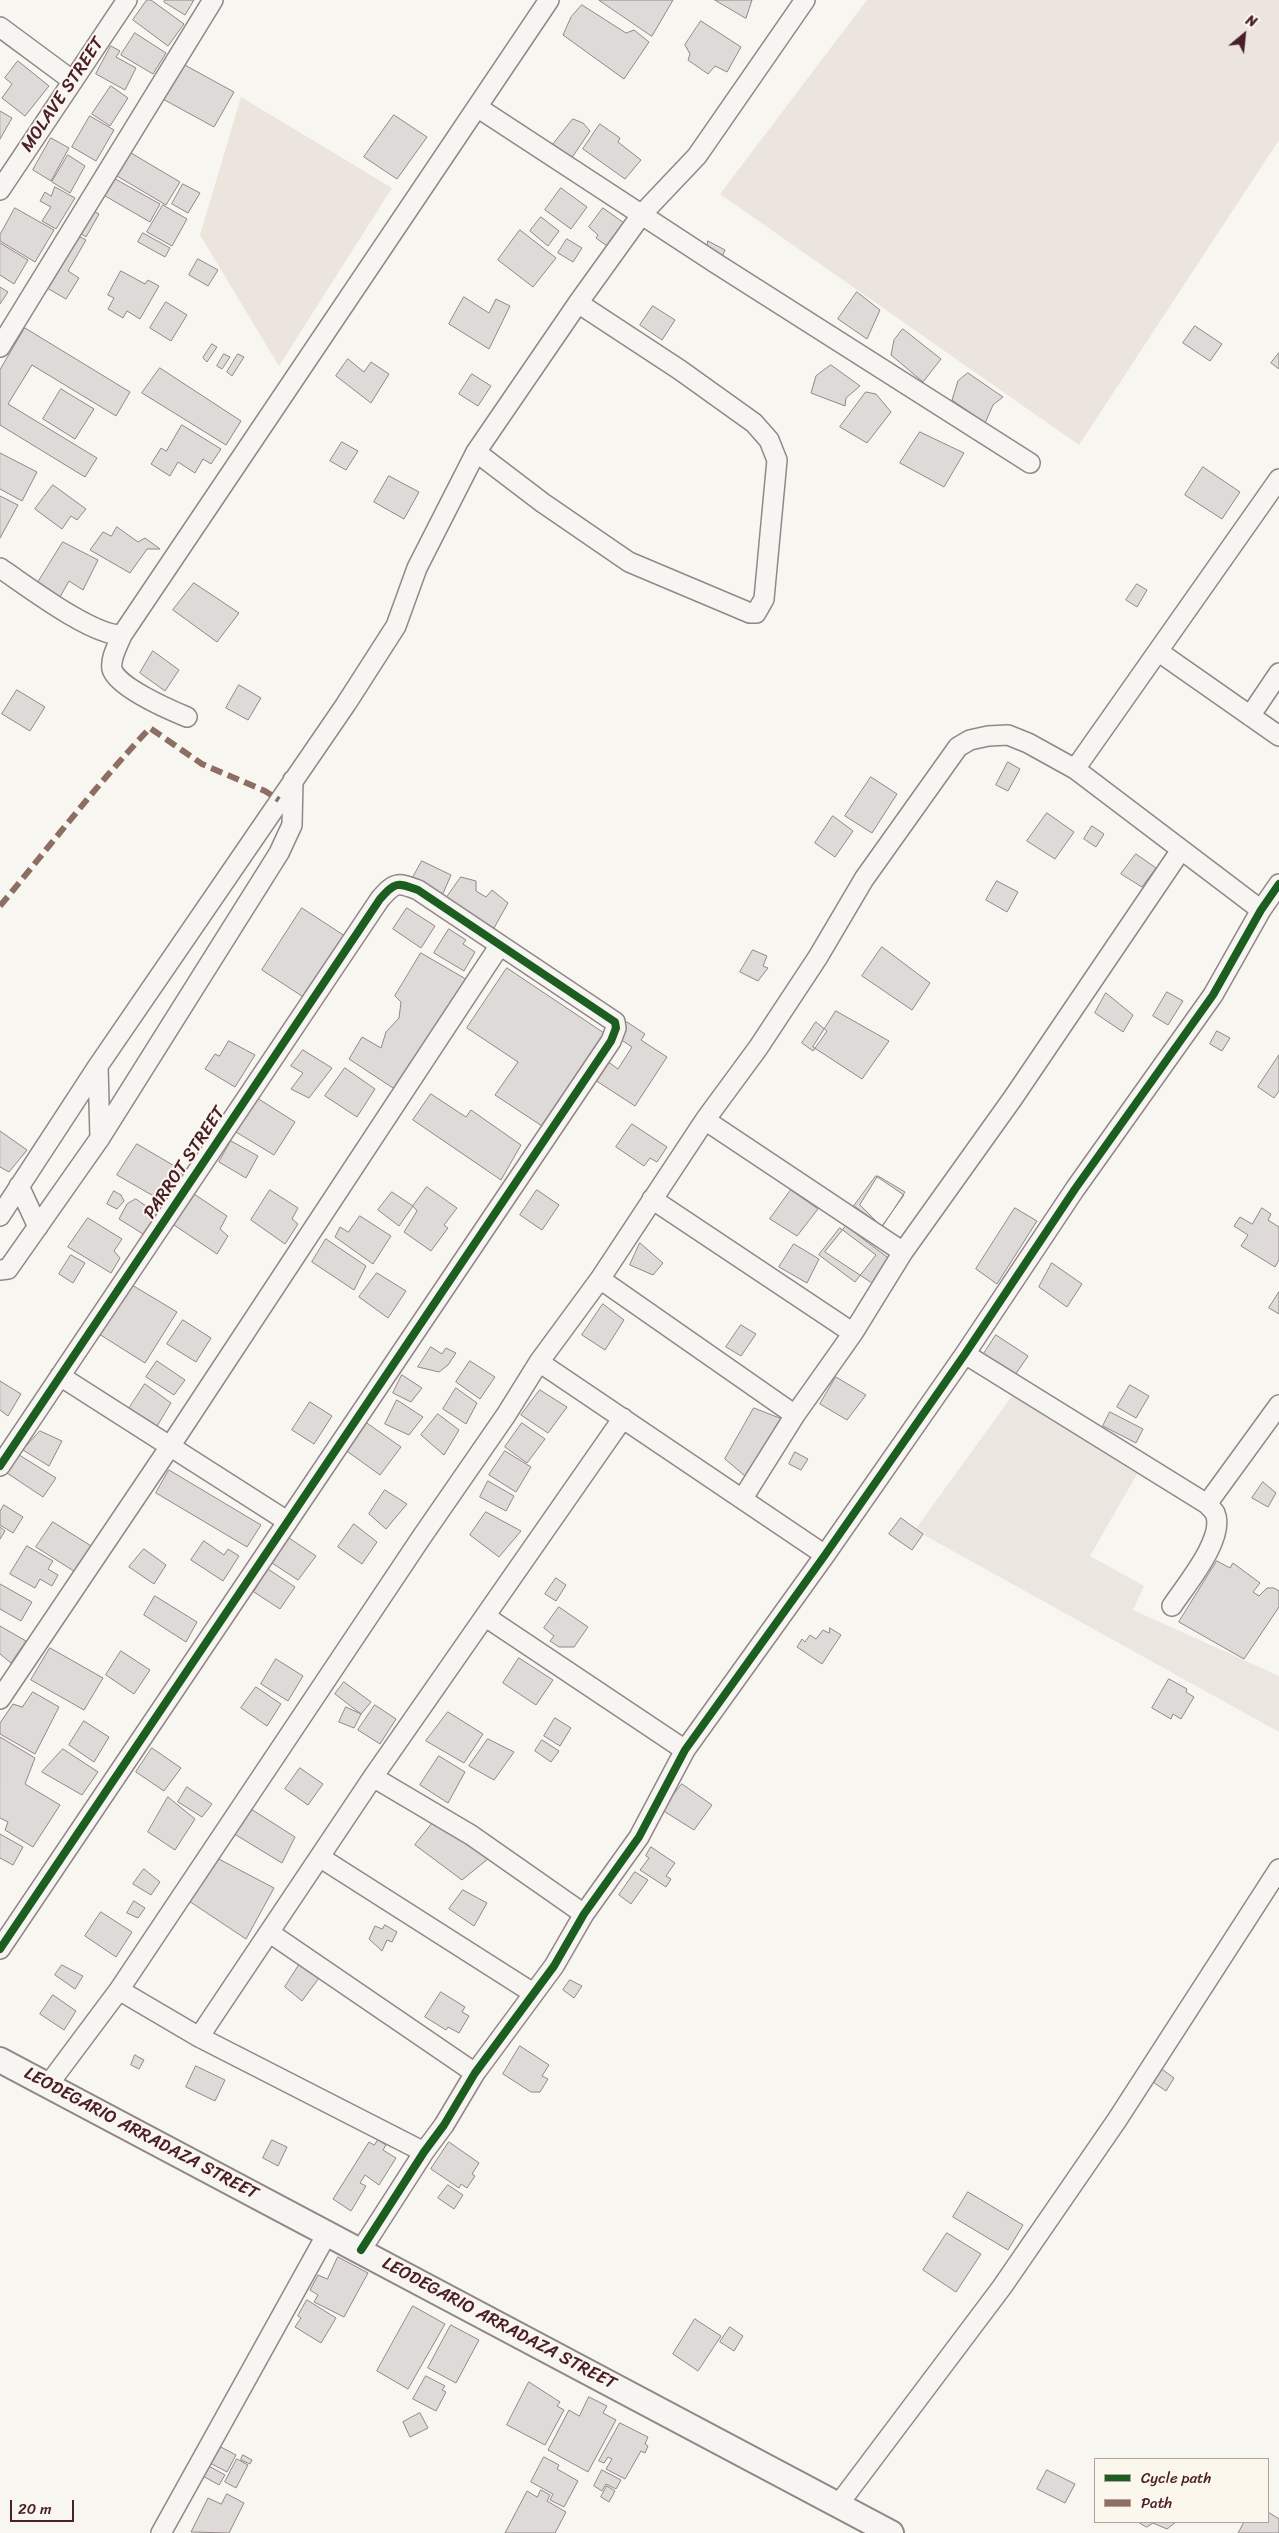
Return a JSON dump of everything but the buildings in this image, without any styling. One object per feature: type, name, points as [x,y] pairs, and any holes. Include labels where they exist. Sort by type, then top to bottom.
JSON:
[{"type":"street","name":"MOLAVE STREET","points":[[0,190],[5,169],[73,81],[127,0]]},
{"type":"street","points":[[0,347],[213,0]]},
{"type":"street","points":[[187,716],[159,705],[131,688],[117,676],[112,669],[114,653],[122,636],[549,0]]},
{"type":"street","points":[[0,1216],[98,1066],[346,704],[396,626],[417,568],[476,452],[578,303],[642,214],[697,156],[805,0]]},
{"type":"street","points":[[0,27],[73,81]]},
{"type":"street","points":[[477,107],[1030,462]]},
{"type":"street","points":[[476,452],[543,503],[629,562],[750,614],[759,609],[764,600],[775,499],[777,460],[769,440],[754,423],[680,370],[578,303]]},
{"type":"street","points":[[1075,769],[1279,479]]},
{"type":"street","points":[[0,568],[69,614],[110,635],[122,636]]},
{"type":"street","points":[[1159,652],[1279,736]]},
{"type":"street","points":[[1250,716],[1279,673]]},
{"type":"street","points":[[48,2085],[119,1990],[540,1362],[600,1279],[705,1120],[758,1048],[818,957],[864,879],[958,747],[970,740],[988,736],[1008,735],[1028,743],[1075,769],[1261,910]]},
{"type":"street","points":[[0,1270],[8,1269],[100,1138],[279,854],[290,834],[293,780]]},
{"type":"street","points":[[263,824],[292,818]]},
{"type":"street","points":[[742,1498],[795,1415],[853,1333],[903,1252],[1013,1098],[1181,850]]},
{"type":"street","name":"PARROT STREET","points":[[0,1466],[380,899],[393,886],[400,883],[418,890],[500,945]]},
{"type":"street","points":[[361,2250],[424,2152],[444,2125],[475,2073],[554,1966],[584,1914],[639,1837],[685,1750],[825,1555],[965,1354],[1081,1181],[1213,995],[1261,910],[1279,884]]},
{"type":"street","points":[[0,1699],[169,1448],[500,945],[612,1018],[616,1028],[611,1040],[0,1949]]},
{"type":"street","points":[[98,1066],[100,1138]]},
{"type":"street","points":[[705,1120],[903,1252]]},
{"type":"street","points":[[19,1186],[38,1228]]},
{"type":"street","points":[[652,1199],[853,1333]]},
{"type":"street","points":[[600,1279],[795,1415]]},
{"type":"street","points":[[965,1354],[1207,1504],[1215,1513],[1216,1529],[1212,1543],[1172,1606]]},
{"type":"street","points":[[540,1362],[825,1555]]},
{"type":"street","points":[[60,1376],[169,1448],[287,1521]]},
{"type":"street","points":[[1207,1504],[1279,1405]]},
{"type":"street","points":[[199,2037],[373,1778],[624,1418]]},
{"type":"street","points":[[486,1617],[685,1750]]},
{"type":"street","points":[[373,1778],[471,1835],[584,1914]]},
{"type":"street","points":[[321,1858],[533,1993]]},
{"type":"street","points":[[838,2505],[1008,2279],[1117,2120],[1279,1869]]},
{"type":"street","points":[[270,1933],[475,2073]]},
{"type":"street","points":[[119,1990],[199,2037],[424,2152]]},
{"type":"street","name":"LEODEGARIO ARRADAZA STREET","points":[[0,2060],[328,2232],[891,2533]]},
{"type":"street","points":[[161,2533],[328,2232]]},
{"type":"shaded area","points":[[867,0],[1279,0],[1279,140],[1079,445],[720,194]]},
{"type":"shaded area","points":[[241,97],[392,188],[279,366],[200,235]]},
{"type":"shaded area","points":[[1012,1396],[1137,1474],[1090,1556],[1144,1586],[1133,1610],[1279,1676],[1279,1732],[915,1530]]},
{"type":"marked path","points":[[0,906],[92,793],[150,728],[202,764],[265,791],[279,800]]},
{"type":"cycle path","points":[[361,2250],[424,2152],[444,2125],[475,2073],[554,1966],[584,1914],[639,1837],[685,1750],[825,1555],[965,1354],[1075,1189],[1213,995],[1261,910],[1279,884]]},
{"type":"cycle path","points":[[0,1466],[380,899],[389,889],[401,885],[418,890],[615,1022],[616,1028],[611,1041],[0,1949]]}]
